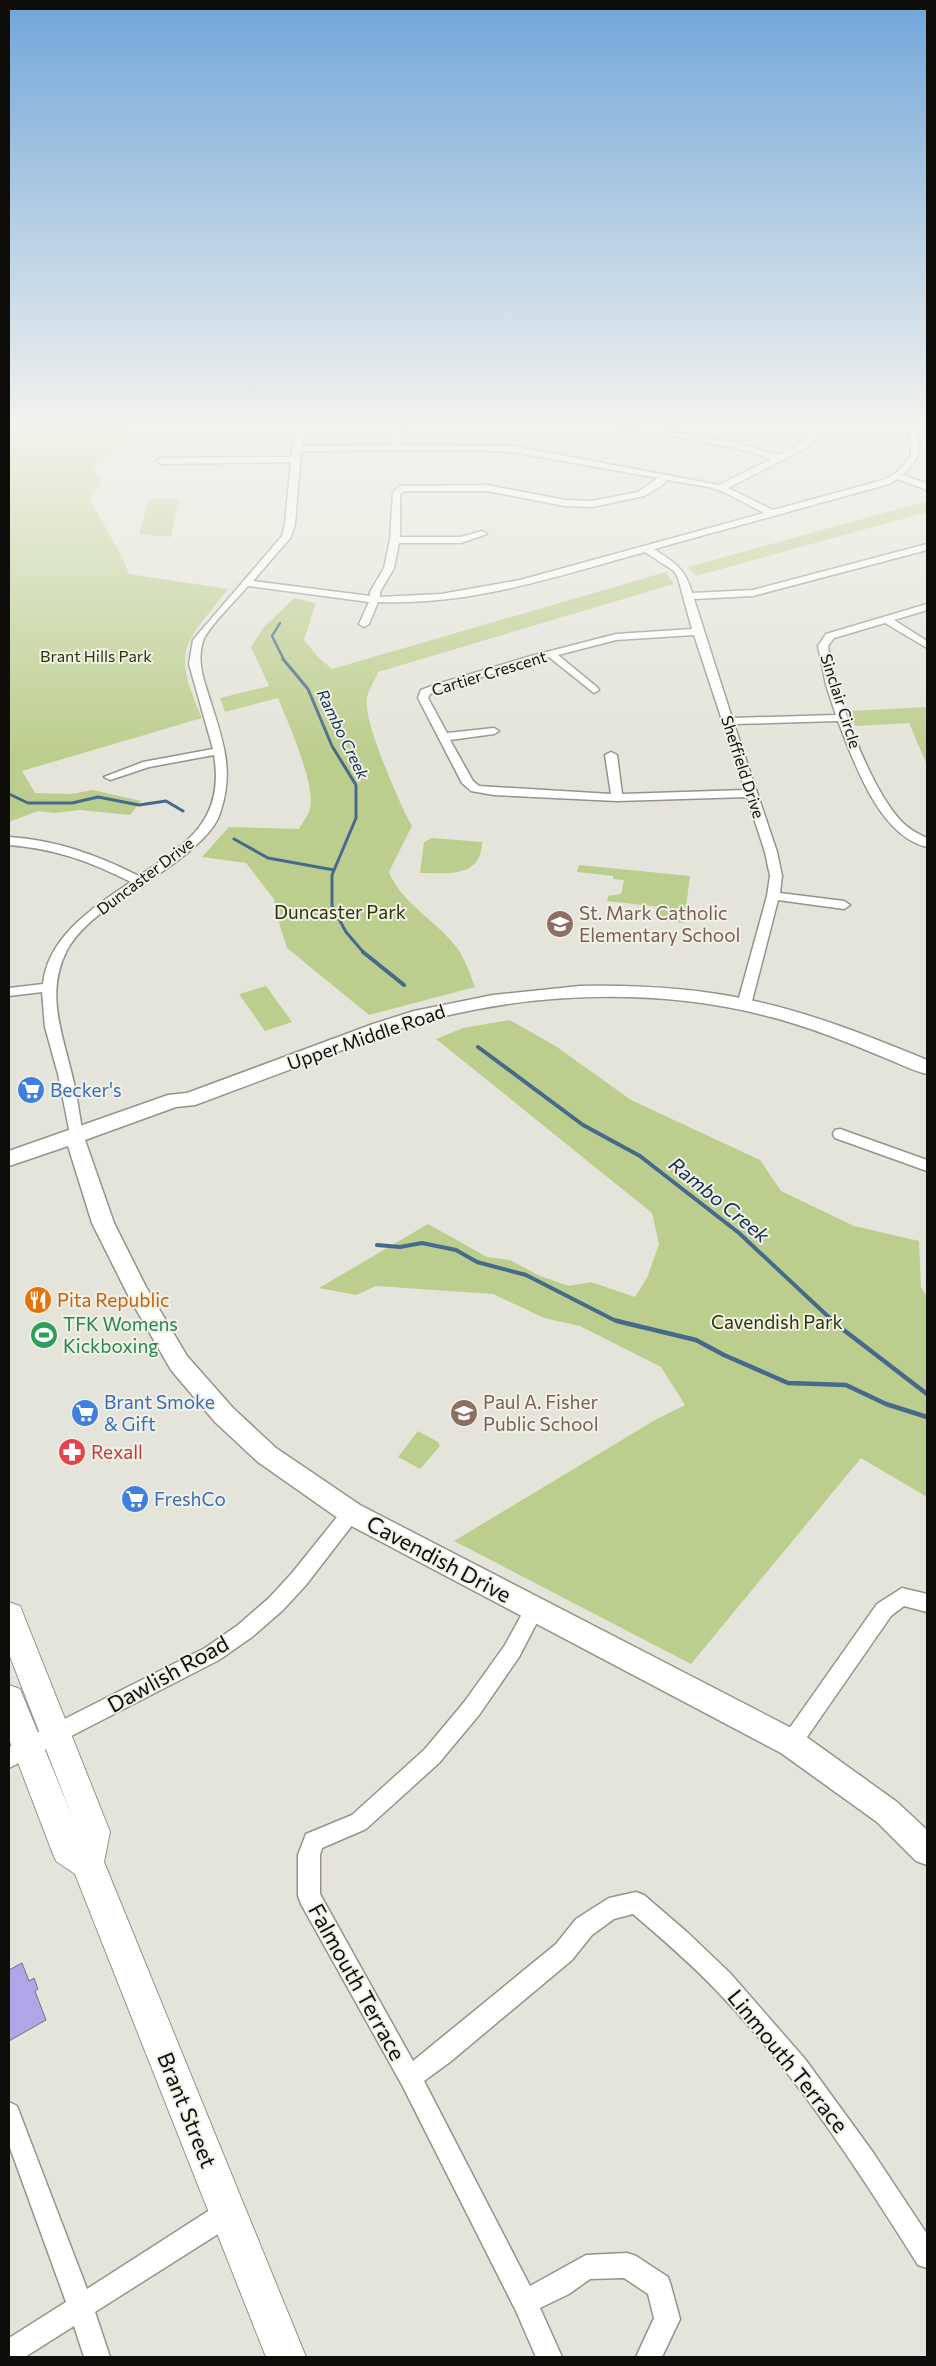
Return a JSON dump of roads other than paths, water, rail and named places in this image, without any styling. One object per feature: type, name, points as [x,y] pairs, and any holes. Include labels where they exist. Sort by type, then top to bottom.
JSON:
[{"type":"main road","name":"Upper Middle Road","points":[[9,1158],[77,1140],[182,1108],[188,1100],[376,1030],[449,1009],[539,995],[592,992],[695,997],[744,1005],[796,1018],[845,1034],[927,1067]]},
{"type":"main road","name":"Upper Middle Road","points":[[9,1172],[77,1140]]},
{"type":"main road","name":"Cavendish Drive","points":[[77,1140],[102,1223],[137,1291],[179,1363],[224,1416],[267,1455],[351,1512],[791,1743],[887,1812],[927,1850]]},
{"type":"main road","points":[[9,1616],[94,1832],[87,1862],[68,1850],[18,1753],[9,1700]]},
{"type":"main road","name":"Brant Street","points":[[87,1862],[286,2357]]},
{"type":"street","name":"Duncaster Drive","points":[[77,1140],[65,1076],[51,1026],[48,1002],[51,977],[58,957],[79,927],[98,909],[170,861],[204,830],[218,807],[222,790],[222,768],[219,751],[194,664],[196,650],[205,630],[286,536]]},
{"type":"street","points":[[364,624],[375,598],[375,592],[389,568],[394,536]]},
{"type":"street","points":[[394,540],[461,540],[474,536]]},
{"type":"street","points":[[246,583],[375,598],[435,598],[493,589],[687,536]]},
{"type":"street","points":[[688,596],[753,593],[927,547]]},
{"type":"street","name":"Sheffield Drive","points":[[646,548],[677,569],[683,578],[698,632],[752,793],[776,876],[773,896],[744,1005]]},
{"type":"street","name":"Sinclair Circle","points":[[927,607],[830,636],[823,646],[825,666],[843,718],[875,796],[896,824],[927,843]]},
{"type":"street","points":[[886,619],[927,645]]},
{"type":"street","name":"Cartier Crescent","points":[[698,632],[616,637],[551,654],[425,692],[423,698],[468,783],[475,789],[494,792],[618,798],[752,793]]},
{"type":"street","points":[[551,654],[594,690]]},
{"type":"street","points":[[729,721],[843,718]]},
{"type":"street","points":[[444,737],[494,731]]},
{"type":"street","points":[[110,777],[147,764],[219,751]]},
{"type":"street","points":[[611,755],[618,798]]},
{"type":"street","points":[[9,841],[54,846],[83,854],[139,881]]},
{"type":"street","points":[[773,896],[844,905]]},
{"type":"street","points":[[9,992],[49,987]]},
{"type":"street","points":[[840,1134],[927,1166]]},
{"type":"street","name":"Dawlish Road","points":[[18,1753],[212,1654],[245,1631],[276,1604],[299,1579],[351,1512]]},
{"type":"street","points":[[791,1743],[884,1610],[902,1597],[927,1603]]},
{"type":"street","name":"Falmouth Terrace","points":[[535,1608],[512,1651],[452,1734],[432,1756],[359,1822],[313,1841],[309,1855],[309,1896],[410,2077],[525,2302],[549,2357]]},
{"type":"street","name":"Linmouth Terrace","points":[[410,2077],[442,2054],[519,1991],[564,1952],[584,1927],[609,1909],[636,1902],[718,1976],[784,2049],[863,2155],[927,2256]]},
{"type":"street","points":[[9,2114],[81,2307],[97,2357]]},
{"type":"street","points":[[9,2353],[228,2213]]},
{"type":"street","points":[[525,2302],[560,2285],[586,2267],[627,2265],[659,2286],[667,2319],[649,2357]]},
{"type":"waterway","name":"Rambo Creek","points":[[280,623],[272,636],[284,660]]},
{"type":"waterway","name":"Rambo Creek","points":[[283,659],[308,689],[332,746],[356,785],[356,818],[332,875],[332,906],[346,932],[363,952]]},
{"type":"waterway","points":[[9,794],[28,803],[72,803],[98,797],[139,805],[166,801],[183,811]]},
{"type":"waterway","points":[[234,839],[268,858],[334,870]]},
{"type":"waterway","name":"Rambo Creek","points":[[363,952],[404,985]]},
{"type":"waterway","name":"Rambo Creek","points":[[478,1047],[583,1125],[640,1156],[739,1233],[834,1322]]},
{"type":"waterway","points":[[377,1245],[400,1247],[422,1243],[456,1250],[477,1262],[526,1275],[614,1320],[622,1322]]},
{"type":"waterway","points":[[617,1321],[696,1340],[724,1355],[788,1383],[846,1385],[886,1404],[927,1417]]},
{"type":"waterway","name":"Rambo Creek","points":[[832,1321],[927,1394]]},
{"type":"place","name":"St. Mark Catholic Elementary School","points":[[560,924]]},
{"type":"place","name":"Becker's","points":[[31,1090]]},
{"type":"place","name":"Pita Republic","points":[[38,1300]]},
{"type":"place","name":"TFK Womens Kickboxing","points":[[44,1335]]},
{"type":"place","name":"Brant Smoke & Gift","points":[[85,1413]]},
{"type":"place","name":"Paul A. Fisher Public School","points":[[464,1413]]},
{"type":"place","name":"Rexall","points":[[72,1452]]},
{"type":"place","name":"FreshCo","points":[[135,1499]]},
{"type":"park label","name":"Brant Hills Park","points":[[96,656]]},
{"type":"park label","name":"Duncaster Park","points":[[340,912]]},
{"type":"park label","name":"Cavendish Park","points":[[777,1322]]}]
